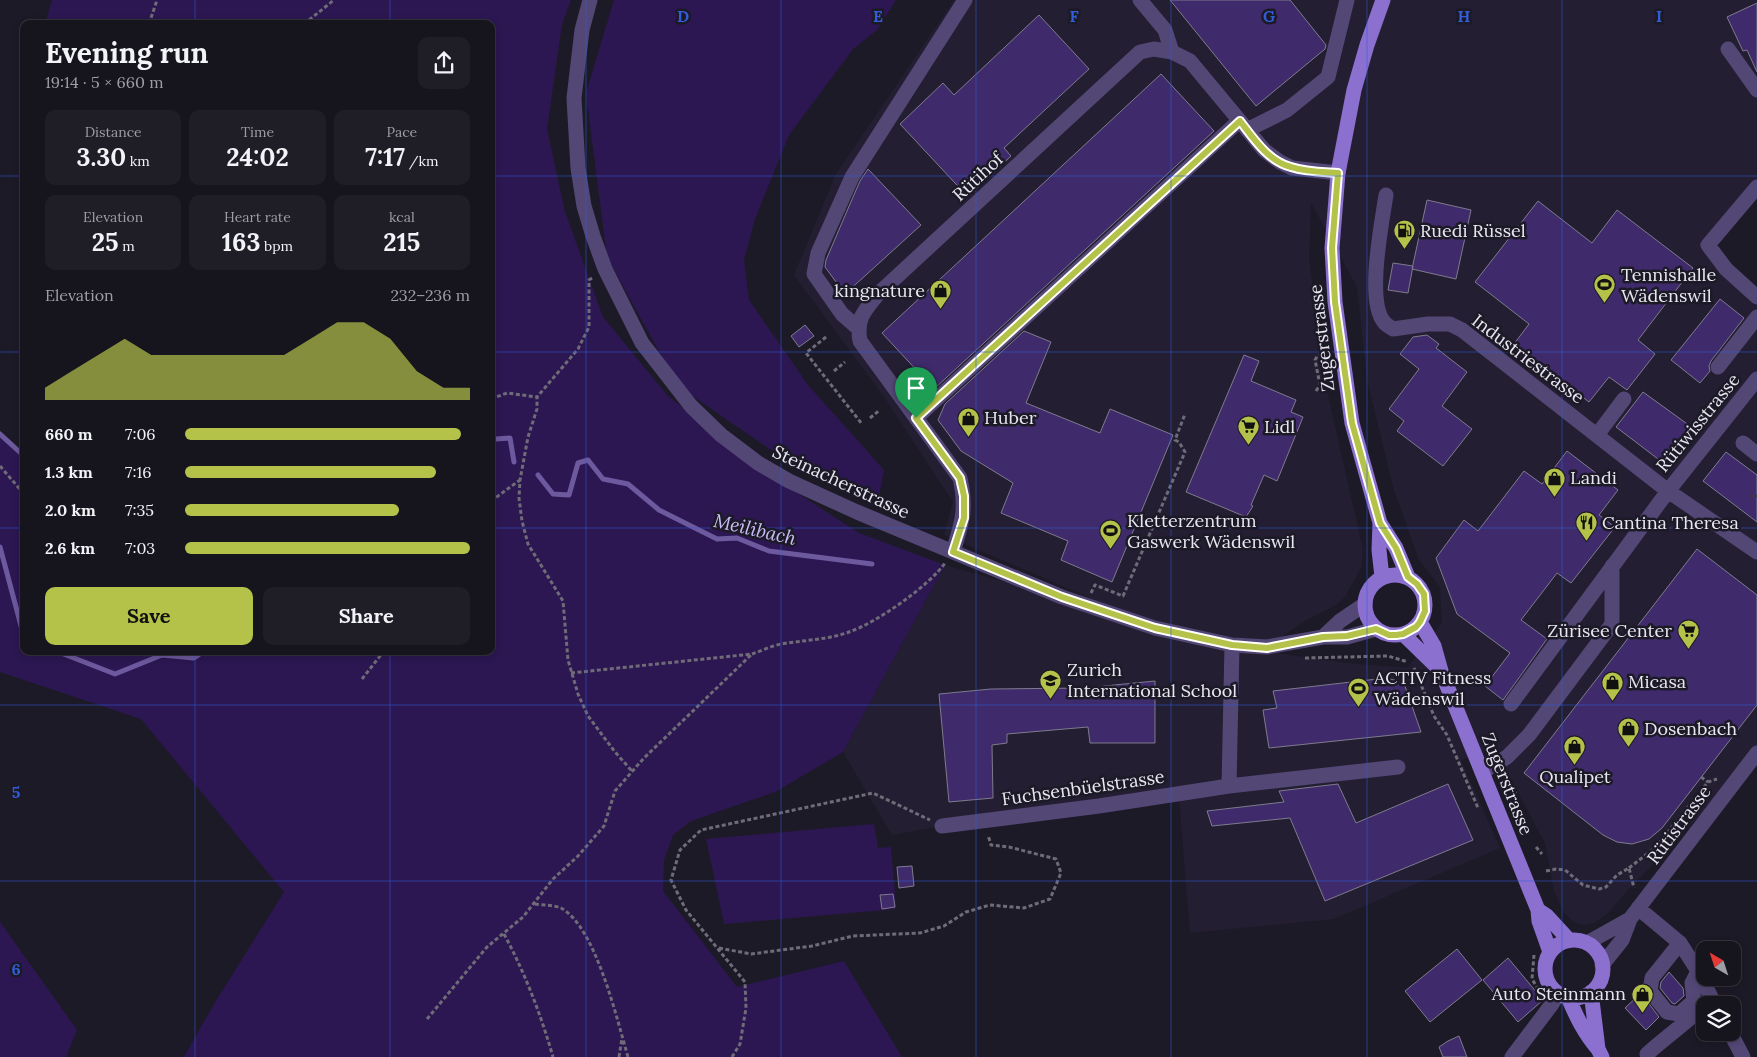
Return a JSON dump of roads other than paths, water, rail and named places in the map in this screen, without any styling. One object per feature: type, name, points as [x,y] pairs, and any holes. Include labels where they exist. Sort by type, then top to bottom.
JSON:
[{"type":"main road","name":"Zugerstrasse","points":[[1383,0],[1354,90],[1338,173],[1332,248],[1335,302],[1352,423],[1380,523],[1396,548],[1408,577]]},
{"type":"main road","name":"Zugerstrasse","points":[[1380,523],[1379,550],[1382,577]]},
{"type":"main road","points":[[1395,574],[1408,577],[1417,584],[1425,599],[1425,611],[1420,622],[1416,627],[1403,634],[1389,635],[1376,629],[1368,618],[1365,604],[1368,591],[1382,577],[1395,574]]},
{"type":"main road","name":"Zugerstrasse","points":[[1420,622],[1434,646],[1441,671],[1538,910],[1542,952]]},
{"type":"main road","name":"Zugerstrasse","points":[[1403,634],[1441,671]]},
{"type":"main road","name":"Zugerstrasse","points":[[1538,910],[1547,916],[1569,940]]},
{"type":"main road","points":[[1560,999],[1578,998],[1591,992],[1600,980],[1602,965],[1600,956],[1595,948],[1587,943],[1579,940],[1569,940],[1542,952],[1545,960],[1544,970],[1551,988],[1600,1053]]},
{"type":"main road","points":[[1591,992],[1600,1053]]},
{"type":"street","name":"Steinacherstrasse","points":[[590,0],[582,30],[574,98],[578,168],[584,206],[593,236],[605,269],[642,343],[692,406],[721,435],[758,463],[789,481],[857,512],[1085,604],[1155,628],[1232,645],[1267,648],[1323,637],[1347,636],[1376,629]]},
{"type":"street","points":[[953,552],[964,518],[964,496],[960,478],[860,341],[858,328],[842,314],[814,274],[818,253],[852,177],[965,0]]},
{"type":"street","points":[[1140,0],[1165,30],[1172,52]]},
{"type":"street","points":[[916,418],[1243,125],[1288,110],[1328,76],[1347,0]]},
{"type":"street","name":"Rütihof","points":[[858,328],[864,312],[878,294],[1140,52],[1154,49],[1172,52],[1190,61],[1264,150],[1280,162],[1292,168],[1338,173]]},
{"type":"street","points":[[1728,49],[1757,90]]},
{"type":"street","points":[[1757,187],[1708,245],[1726,269],[1757,298]]},
{"type":"street","name":"Industriestrasse","points":[[1386,195],[1378,244],[1375,280],[1378,310],[1383,321],[1393,329],[1428,324],[1450,324],[1462,330],[1668,491],[1757,552]]},
{"type":"street","points":[[1718,367],[1757,317]]},
{"type":"street","name":"Rütiwisstrasse","points":[[1668,491],[1757,379]]},
{"type":"street","points":[[1597,435],[1624,399]]},
{"type":"street","points":[[1743,443],[1757,454]]},
{"type":"street","points":[[1511,704],[1668,491]]},
{"type":"street","points":[[1482,772],[1507,757],[1529,735],[1612,624],[1612,566]]},
{"type":"street","points":[[1323,637],[1340,621],[1365,604]]},
{"type":"street","points":[[1229,786],[1232,645]]},
{"type":"street","name":"Rütistrasse","points":[[1602,965],[1622,940],[1634,913],[1757,753]]},
{"type":"street","name":"Fuchsenbüelstrasse","points":[[942,826],[1099,806],[1229,786],[1398,767]]},
{"type":"street","points":[[1634,913],[1680,943],[1696,968]]},
{"type":"street","name":"Rütistrasse","points":[[1587,943],[1634,913]]},
{"type":"street","points":[[1680,943],[1652,978],[1650,991],[1667,1012],[1679,1014],[1694,1001],[1692,983],[1696,975]]},
{"type":"street","points":[[1512,1057],[1560,999]]},
{"type":"street","points":[[1647,1054],[1672,1032],[1696,1015]]},
{"type":"street","points":[[1735,1041],[1743,1057]]},
{"type":"waterway","points":[[0,434],[20,452]]},
{"type":"waterway","name":"Meilibach","points":[[495,439],[510,438],[514,462]]},
{"type":"waterway","name":"Meilibach","points":[[538,475],[553,494],[569,495],[578,463],[588,460],[603,479],[628,484],[659,510],[717,539],[737,538],[769,551],[872,564]]},
{"type":"waterway","name":"Meilibach","points":[[0,547],[20,622]]},
{"type":"waterway","name":"Meilibach","points":[[66,655],[115,674],[162,655]]},
{"type":"waterway","name":"Meilibach","points":[[162,655],[194,658],[198,655]]},
{"type":"place","name":"Ruedi Rüssel","points":[[1404,250]]},
{"type":"place","name":"Tennishalle Wädenswil","points":[[1605,304]]},
{"type":"place","name":"kingnature","points":[[941,310]]},
{"type":"place","name":"Huber","points":[[968,437]]},
{"type":"place","name":"Lidl","points":[[1248,446]]},
{"type":"place","name":"Landi","points":[[1554,497]]},
{"type":"place","name":"Cantina Theresa","points":[[1586,542]]},
{"type":"place","name":"Kletterzentrum Gaswerk Wädenswil","points":[[1111,550]]},
{"type":"place","name":"Zürisee Center","points":[[1688,650]]},
{"type":"place","name":"Zurich International School","points":[[1051,699]]},
{"type":"place","name":"Micasa","points":[[1612,701]]},
{"type":"place","name":"ACTIV Fitness Wädenswil","points":[[1358,707]]},
{"type":"place","name":"Dosenbach","points":[[1628,748]]},
{"type":"place","name":"Qualipet","points":[[1575,766]]},
{"type":"place","name":"Auto Steinmann","points":[[1642,1013]]}]
